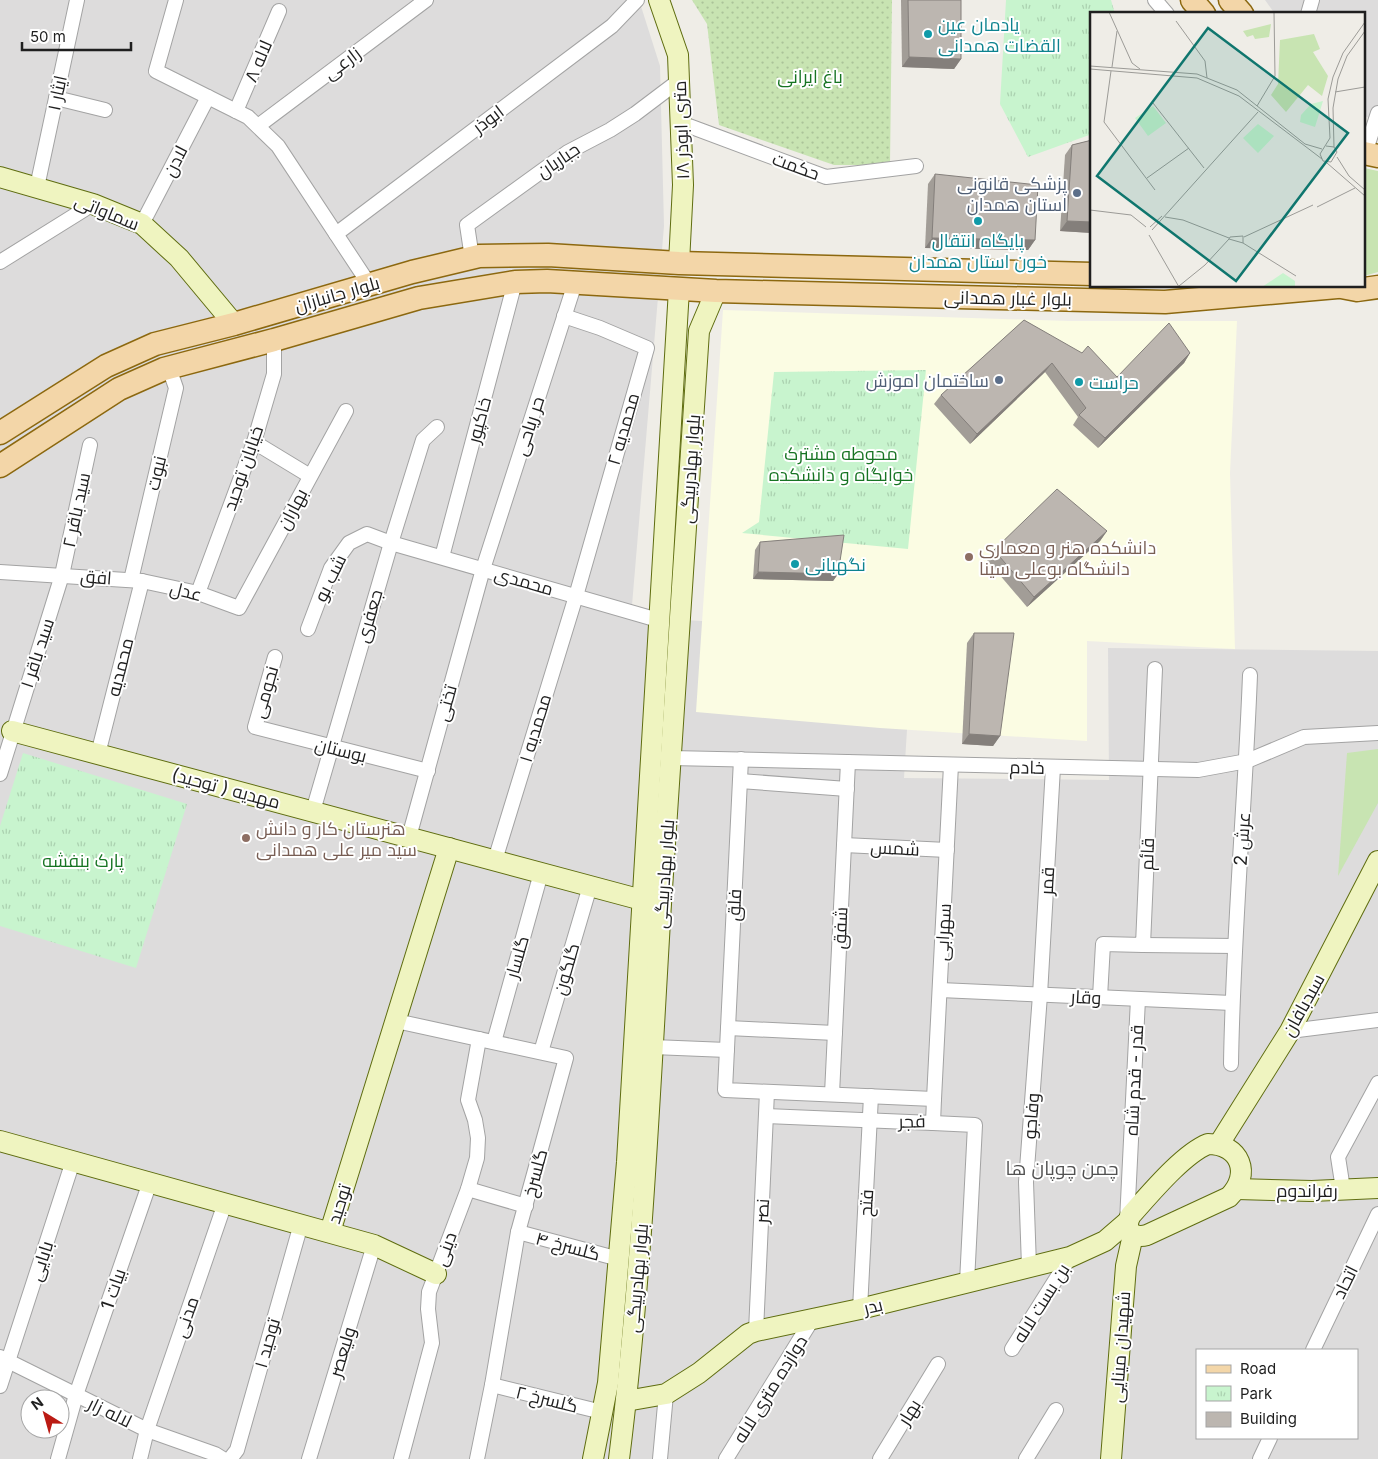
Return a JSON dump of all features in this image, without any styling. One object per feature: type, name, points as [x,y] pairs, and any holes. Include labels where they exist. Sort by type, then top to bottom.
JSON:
[{"type":"main road","points":[[1192,0],[1202,12]]},
{"type":"main road","points":[[1230,0],[1240,12]]},
{"type":"main road","name":"بلوار جانبازان","points":[[0,433],[106,366],[154,344],[234,324],[369,284],[479,256],[548,255],[690,264]]},
{"type":"main road","name":"بلوار غبار همدانی","points":[[690,264],[1090,274]]},
{"type":"main road","name":"بلوار جانبازان","points":[[0,466],[118,389],[169,368],[419,298],[515,282],[548,281],[679,289]]},
{"type":"main road","name":"بلوار غبار همدانی","points":[[1346,288],[1357,290],[1378,287]]},
{"type":"main road","name":"بلوار غبار همدانی","points":[[679,289],[1165,302],[1315,288]]},
{"type":"street","name":"ایثار ۱","points":[[37,187],[77,0]]},
{"type":"street","points":[[176,0],[156,71],[248,116],[278,146],[369,284]]},
{"type":"street","name":"زارعی","points":[[258,126],[426,0]]},
{"type":"street","name":"ابوذر","points":[[336,234],[612,26],[637,0]]},
{"type":"street","name":"۱۸ متری ابوذر","points":[[659,0],[678,55],[683,185],[690,264]]},
{"type":"street","points":[[1155,0],[1165,12]]},
{"type":"street","name":"لاله ۸","points":[[236,110],[279,11]]},
{"type":"street","name":"جباریان","points":[[472,258],[467,226],[568,152],[619,124],[680,80]]},
{"type":"street","name":"لادن","points":[[142,224],[208,97]]},
{"type":"street","points":[[56,98],[105,110]]},
{"type":"street","points":[[1366,150],[1378,113]]},
{"type":"street","name":"حکمت","points":[[681,123],[826,178],[916,166]]},
{"type":"street","name":"سماواتی","points":[[0,177],[93,204],[142,224],[179,258],[234,324]]},
{"type":"street","points":[[0,262],[93,204]]},
{"type":"street","name":"خاکپور","points":[[442,558],[515,282]]},
{"type":"street","name":"حر ریاحی","points":[[483,569],[575,283]]},
{"type":"street","name":"بلوار بهادربیگی","points":[[619,1459],[626,1401],[646,1163],[653,1047],[652,900],[658,620],[679,289]]},
{"type":"street","name":"بلوار بهادربیگی","points":[[593,1459],[608,1383],[652,900],[671,758],[700,331],[716,291]]},
{"type":"street","name":"محمدیه ۲","points":[[564,316],[600,328],[647,348],[576,596]]},
{"type":"street","name":"خیابان توحید","points":[[198,594],[254,442],[274,374],[274,340]]},
{"type":"street","name":"نبوت","points":[[136,581],[176,388],[169,368]]},
{"type":"street","name":"بهاران","points":[[239,608],[346,411]]},
{"type":"street","name":"جعفری","points":[[313,812],[423,440],[437,427]]},
{"type":"street","points":[[254,442],[310,476]]},
{"type":"street","name":"سید باقر ۲","points":[[62,575],[90,445]]},
{"type":"street","name":"شب بو","points":[[308,629],[331,568],[349,543],[368,534],[391,543]]},
{"type":"street","name":"محمدی","points":[[391,543],[658,620]]},
{"type":"street","name":"تختی","points":[[409,837],[483,569]]},
{"type":"street","name":"افق","points":[[0,572],[136,581]]},
{"type":"street","name":"سید باقر ۱","points":[[0,774],[62,575]]},
{"type":"street","name":"عدل","points":[[136,581],[198,594],[239,608]]},
{"type":"street","name":"محمدیه","points":[[98,754],[136,581]]},
{"type":"street","name":"محمدیه ۱","points":[[495,860],[576,596]]},
{"type":"street","name":"نجومی","points":[[255,727],[275,657]]},
{"type":"street","name":"قائم","points":[[1144,946],[1155,669]]},
{"type":"street","name":"عرش 2","points":[[1231,1064],[1232,1004],[1247,761],[1250,675]]},
{"type":"street","name":"بوستان","points":[[255,727],[331,748],[428,770]]},
{"type":"street","name":"مهدیه ( توحید)","points":[[12,731],[590,886],[652,900]]},
{"type":"street","name":"خادم","points":[[671,758],[1198,770],[1247,761],[1304,737],[1378,733]]},
{"type":"street","name":"فلق","points":[[741,759],[725,1090],[767,1092]]},
{"type":"street","name":"شفق","points":[[832,1094],[848,762]]},
{"type":"street","name":"سهرابی","points":[[934,1099],[951,765]]},
{"type":"street","name":"قمر","points":[[1040,995],[1053,767]]},
{"type":"street","points":[[740,781],[847,790]]},
{"type":"street","name":"شمس","points":[[844,846],[947,850]]},
{"type":"street","name":"توحید","points":[[0,1141],[330,1232],[449,848]]},
{"type":"street","name":"سبدبافان","points":[[1219,1144],[1290,1032],[1378,861]]},
{"type":"street","name":"گلسار","points":[[494,1042],[541,873]]},
{"type":"street","name":"گلگون","points":[[542,1052],[590,886]]},
{"type":"street","points":[[1100,998],[1103,944],[1235,946]]},
{"type":"street","name":"وقار","points":[[940,990],[1232,1004]]},
{"type":"street","name":"وفاجو","points":[[1029,1266],[1026,1182],[1040,995]]},
{"type":"street","name":"قدر - قدم شاه","points":[[1130,1228],[1138,999]]},
{"type":"street","points":[[1290,1032],[1378,1020]]},
{"type":"street","name":"گلسرخ","points":[[396,1021],[566,1058],[518,1232],[492,1385],[477,1459]]},
{"type":"street","points":[[728,1028],[835,1033]]},
{"type":"street","name":"دینی","points":[[401,1459],[432,1343],[428,1308],[429,1292],[468,1189],[478,1149],[475,1120],[468,1100],[479,1039]]},
{"type":"street","points":[[653,1047],[727,1050]]},
{"type":"street","points":[[1343,1190],[1338,1157],[1378,1083]]},
{"type":"street","name":"فجر","points":[[766,1116],[933,1123],[934,1099],[767,1092]]},
{"type":"street","name":"نصر","points":[[756,1331],[767,1092]]},
{"type":"street","name":"فتح","points":[[860,1309],[871,1096]]},
{"type":"street","points":[[933,1123],[975,1125],[967,1282]]},
{"type":"street","name":"بدر","points":[[626,1401],[666,1394],[699,1373],[748,1334],[756,1331],[860,1309],[1070,1257],[1130,1228],[1147,1198],[1198,1148],[1208,1144],[1219,1144]]},
{"type":"street","points":[[1130,1228],[1140,1237],[1147,1235],[1229,1197],[1237,1189],[1242,1176],[1240,1162],[1232,1150],[1219,1144]]},
{"type":"street","name":"بابایی","points":[[0,1386],[4,1359],[73,1161]]},
{"type":"street","name":"بیات 1","points":[[58,1459],[76,1396],[150,1182]]},
{"type":"street","name":"رفراندوم","points":[[1237,1189],[1312,1191],[1378,1188]]},
{"type":"street","points":[[468,1189],[526,1206]]},
{"type":"street","name":"مدنی","points":[[140,1459],[147,1430],[225,1203]]},
{"type":"street","name":"اتحاد","points":[[1313,1349],[1378,1214]]},
{"type":"street","name":"توحید ۱","points":[[230,1459],[236,1450],[301,1224]]},
{"type":"street","name":"شهیدان مینایی","points":[[1111,1459],[1130,1228]]},
{"type":"street","points":[[330,1232],[374,1245],[436,1274]]},
{"type":"street","name":"گلسرخ ۴","points":[[518,1232],[619,1259]]},
{"type":"street","name":"ولیعصر","points":[[309,1459],[374,1245]]},
{"type":"street","name":"بن بست لاله","points":[[1012,1348],[1070,1257]]},
{"type":"street","name":"دوازده متری لاله","points":[[726,1459],[813,1318]]},
{"type":"street","name":"لاله زار","points":[[4,1359],[147,1430],[215,1454],[223,1459]]},
{"type":"street","name":"بهار","points":[[880,1459],[938,1364]]},
{"type":"street","name":"گلسرخ ۲","points":[[492,1385],[602,1412]]},
{"type":"street","points":[[660,1459],[666,1394]]},
{"type":"street","points":[[1026,1459],[1056,1410]]},
{"type":"street","points":[[1260,1459],[1270,1439]]},
{"type":"shaded area","points":[[0,0],[639,0],[660,66],[664,226],[631,617],[913,633],[904,778],[1109,780],[1108,648],[1378,651],[1378,1459],[0,1459]]},
{"type":"shaded area","points":[[1265,0],[1378,0],[1377,124],[1366,116],[1366,12],[1274,12]]},
{"type":"shaded area","name":"دانشکده هنر و معماری دانشگاه بوعلی سینا","points":[[723,310],[1069,321],[1237,321],[1230,473],[1235,649],[1087,641],[1087,741],[880,728],[696,712]]},
{"type":"green space","name":"باغ ایرانی","points":[[692,0],[892,0],[890,165],[834,165],[719,125],[707,24]]},
{"type":"green space","points":[[1006,0],[1111,0],[1114,12],[1090,12],[1090,135],[1028,157],[1000,104]]},
{"type":"green space","points":[[1366,168],[1378,171],[1378,272],[1366,275]]},
{"type":"green space","name":"محوطه مشترک خوابگاه و دانشکده","points":[[926,370],[908,549],[742,533],[759,522],[774,372]]},
{"type":"green space","points":[[1378,749],[1378,803],[1338,876],[1347,753]]},
{"type":"green space","name":"پارک بنفشه","points":[[23,753],[187,804],[136,968],[0,926],[0,826]]},
{"type":"building","name":"یادمان عین القضات همدانی","points":[[908,0],[961,0],[961,59],[909,57]]},
{"type":"building","name":"پزشکی قانونی استان همدان","points":[[1090,140],[1090,222],[1067,221],[1072,145]]},
{"type":"building","name":"پایگاه انتقال خون استان همدان","points":[[935,174],[1038,185],[1035,240],[932,238]]},
{"type":"building","points":[[1024,320],[1082,353],[1088,346],[1117,377],[1169,323],[1190,353],[1105,438],[1079,415],[1086,408],[1052,363],[977,434],[941,395]]},
{"type":"building","points":[[1057,489],[1107,531],[1034,597],[994,550]]},
{"type":"building","name":"نگهبانی","points":[[844,535],[838,574],[758,572],[760,542]]},
{"type":"building","points":[[974,633],[1014,633],[1000,736],[969,734]]},
{"type":"place","name":"یادمان عین القضات همدانی","points":[[928,34]]},
{"type":"place","name":"پزشکی قانونی استان همدان","points":[[1077,193]]},
{"type":"place","name":"پایگاه انتقال خون استان همدان","points":[[978,221]]},
{"type":"place","name":"ساختمان اموزش","points":[[999,380]]},
{"type":"place","name":"حراست","points":[[1079,382]]},
{"type":"place","name":"دانشکده هنر و معماری دانشگاه بوعلی سینا","points":[[969,557]]},
{"type":"place","name":"نگهبانی","points":[[795,564]]},
{"type":"place","name":"هنرستان کار و دانش سید میر علی همدانی","points":[[246,838]]},
{"type":"district","name":"چمن چوپان ها","points":[[1062,1168]]}]
